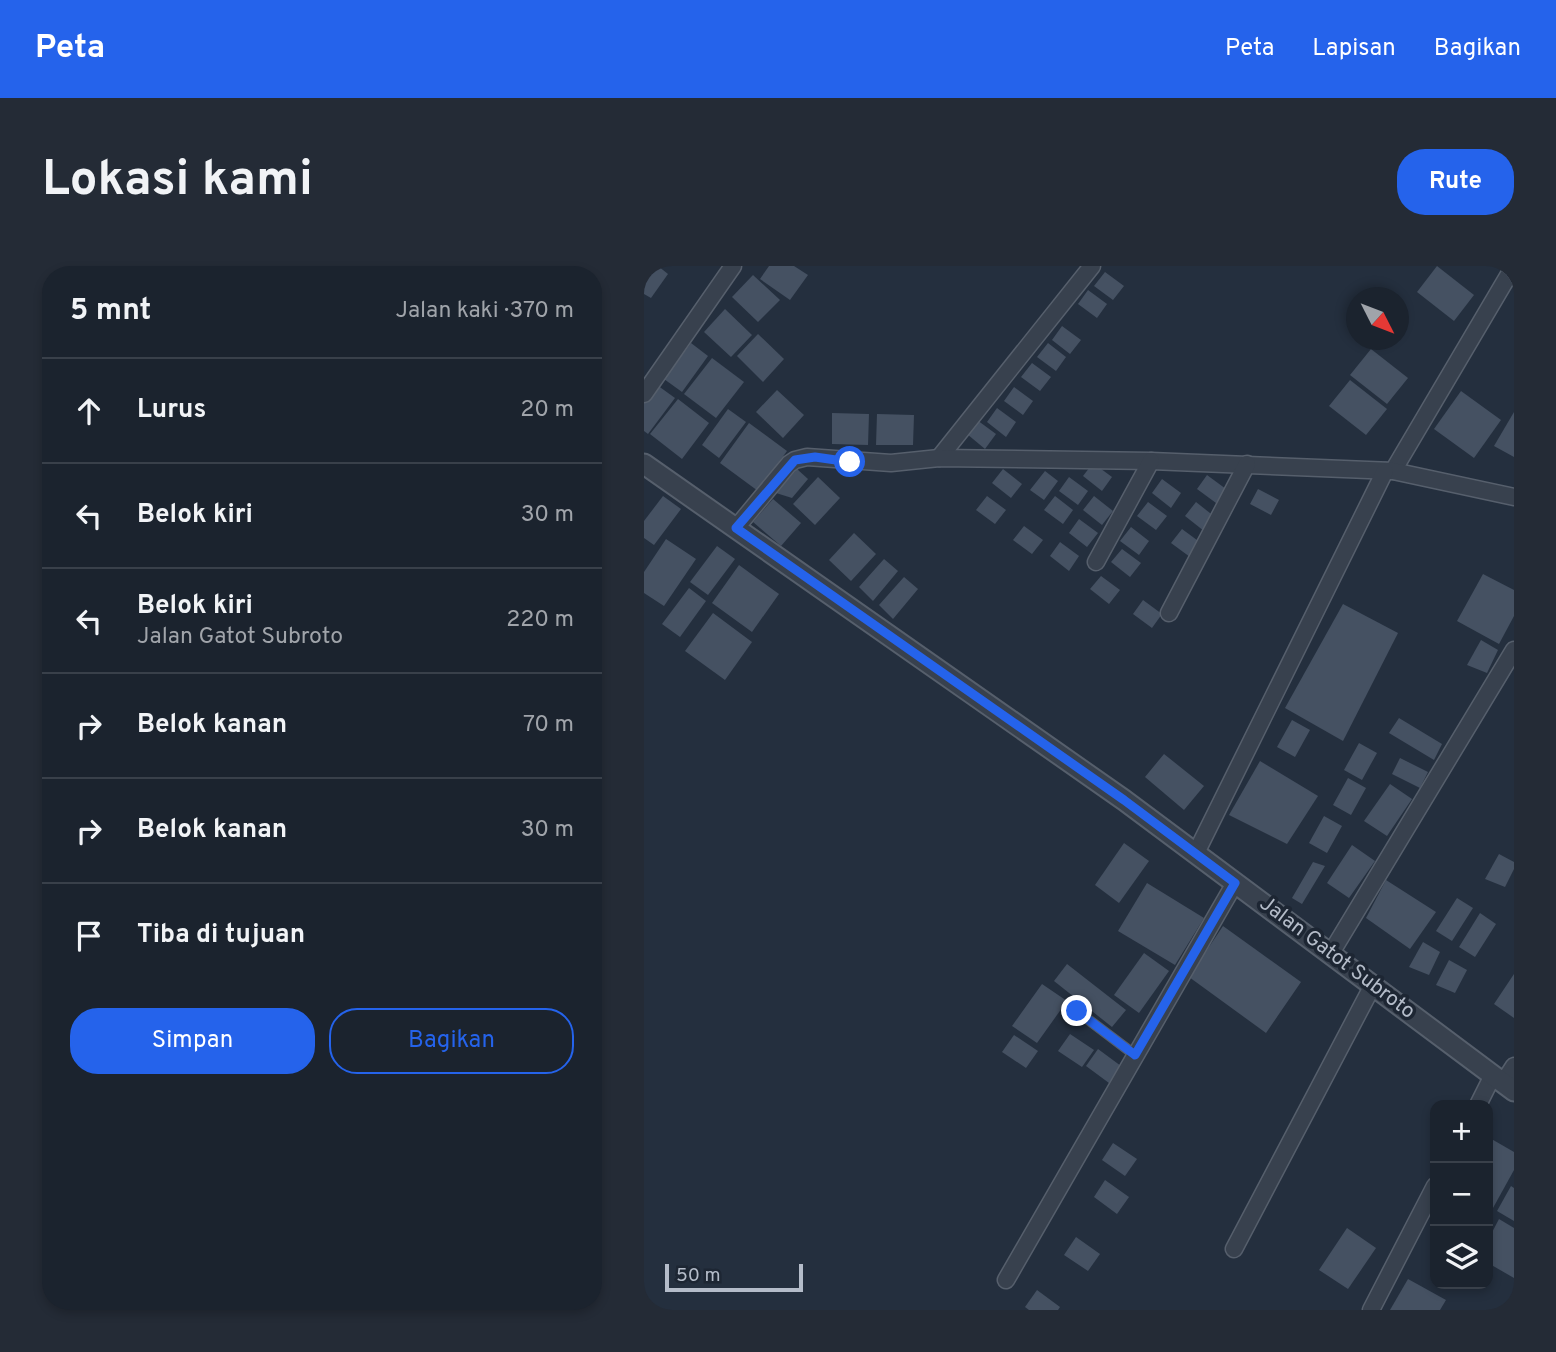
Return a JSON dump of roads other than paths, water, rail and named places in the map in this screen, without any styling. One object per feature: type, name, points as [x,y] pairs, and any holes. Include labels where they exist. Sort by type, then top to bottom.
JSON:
[{"type":"street","points":[[644,394],[733,266]]},
{"type":"street","points":[[939,458],[1092,266]]},
{"type":"street","points":[[1196,853],[1389,471],[1514,266]]},
{"type":"street","points":[[736,528],[795,460],[815,457],[891,463],[939,458],[1151,461],[1389,471],[1514,497]]},
{"type":"street","points":[[1096,562],[1151,461]]},
{"type":"street","name":"Jalan Gatot Subroto","points":[[644,464],[1124,800],[1373,985],[1506,1079]]},
{"type":"street","points":[[1169,613],[1247,464]]},
{"type":"street","points":[[1331,953],[1514,650]]},
{"type":"street","points":[[1006,1280],[1235,883]]},
{"type":"street","points":[[1234,1249],[1373,985]]},
{"type":"street","points":[[1483,1100],[1506,1079]]},
{"type":"street","points":[[1371,1310],[1430,1196]]},
{"type":"lane","points":[[1077,1011],[1135,1055]]}]
